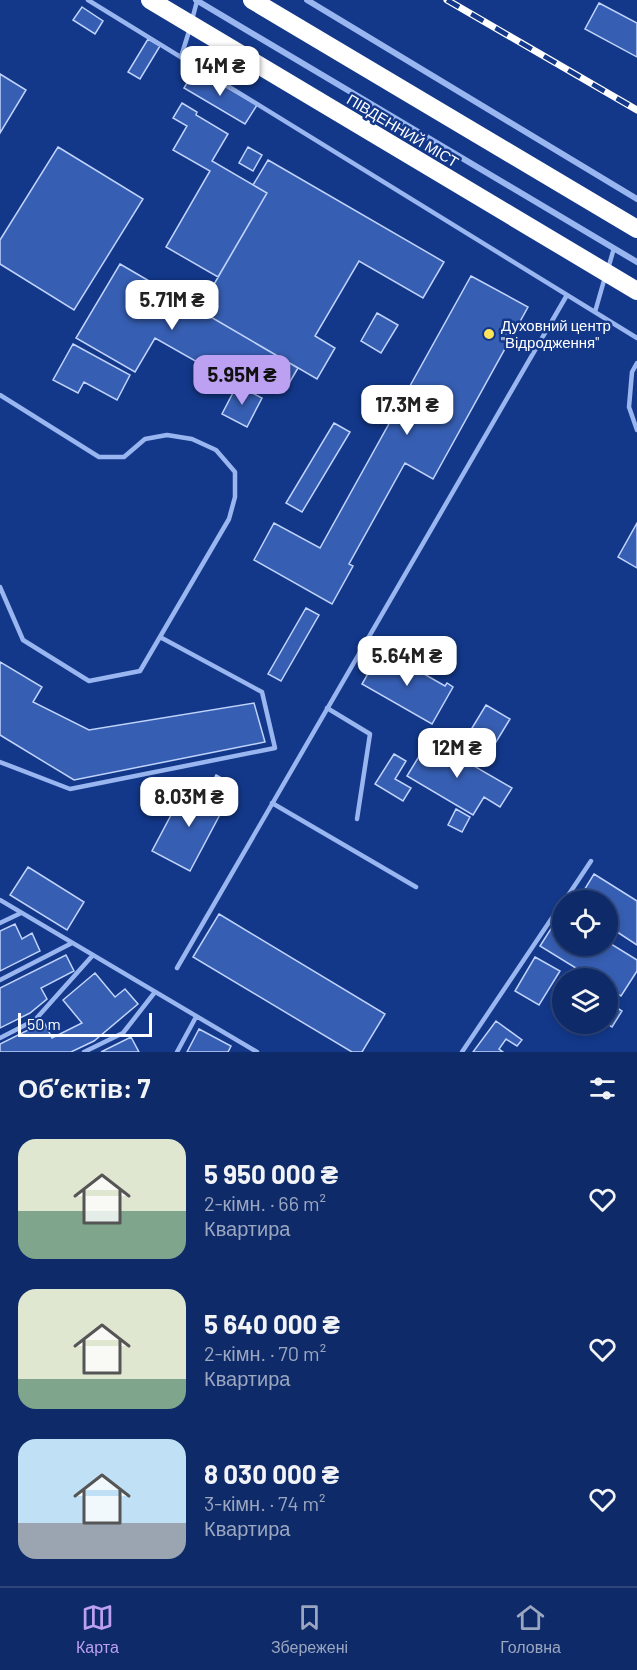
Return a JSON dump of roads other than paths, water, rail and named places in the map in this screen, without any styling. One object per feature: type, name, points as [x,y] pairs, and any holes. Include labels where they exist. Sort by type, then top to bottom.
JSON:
[{"type":"highway","name":"ПІВДЕННИЙ МІСТ","points":[[150,0],[637,291]]},
{"type":"highway","points":[[252,0],[637,229]]},
{"type":"street","points":[[197,0],[637,262]]},
{"type":"street","points":[[307,0],[637,199]]},
{"type":"lane","points":[[88,0],[637,338]]},
{"type":"lane","points":[[181,57],[197,0]]},
{"type":"lane","points":[[596,312],[614,248]]},
{"type":"lane","points":[[177,968],[567,295]]},
{"type":"lane","points":[[637,363],[632,372],[629,407],[637,430]]},
{"type":"lane","points":[[0,395],[99,456],[124,457],[145,439],[166,435],[192,439],[216,450],[235,472],[235,497],[229,519],[140,671],[89,681],[23,640],[0,587]]},
{"type":"lane","points":[[0,762],[70,789],[275,748],[262,693],[160,638]]},
{"type":"lane","points":[[327,708],[370,735],[357,819]]},
{"type":"lane","points":[[272,803],[416,887]]},
{"type":"lane","points":[[572,890],[591,861]]},
{"type":"lane","points":[[0,900],[257,1052]]},
{"type":"lane","points":[[0,923],[21,913]]},
{"type":"lane","points":[[462,1052],[552,920]]},
{"type":"lane","points":[[0,980],[72,943]]},
{"type":"lane","points":[[0,1038],[35,1020],[93,955]]},
{"type":"lane","points":[[84,1052],[123,1033],[155,992]]},
{"type":"lane","points":[[177,1052],[196,1017]]},
{"type":"railway","points":[[447,0],[637,110]]},
{"type":"place","name":"Духовний центр \"Відродження\"","points":[[489,334]]}]
